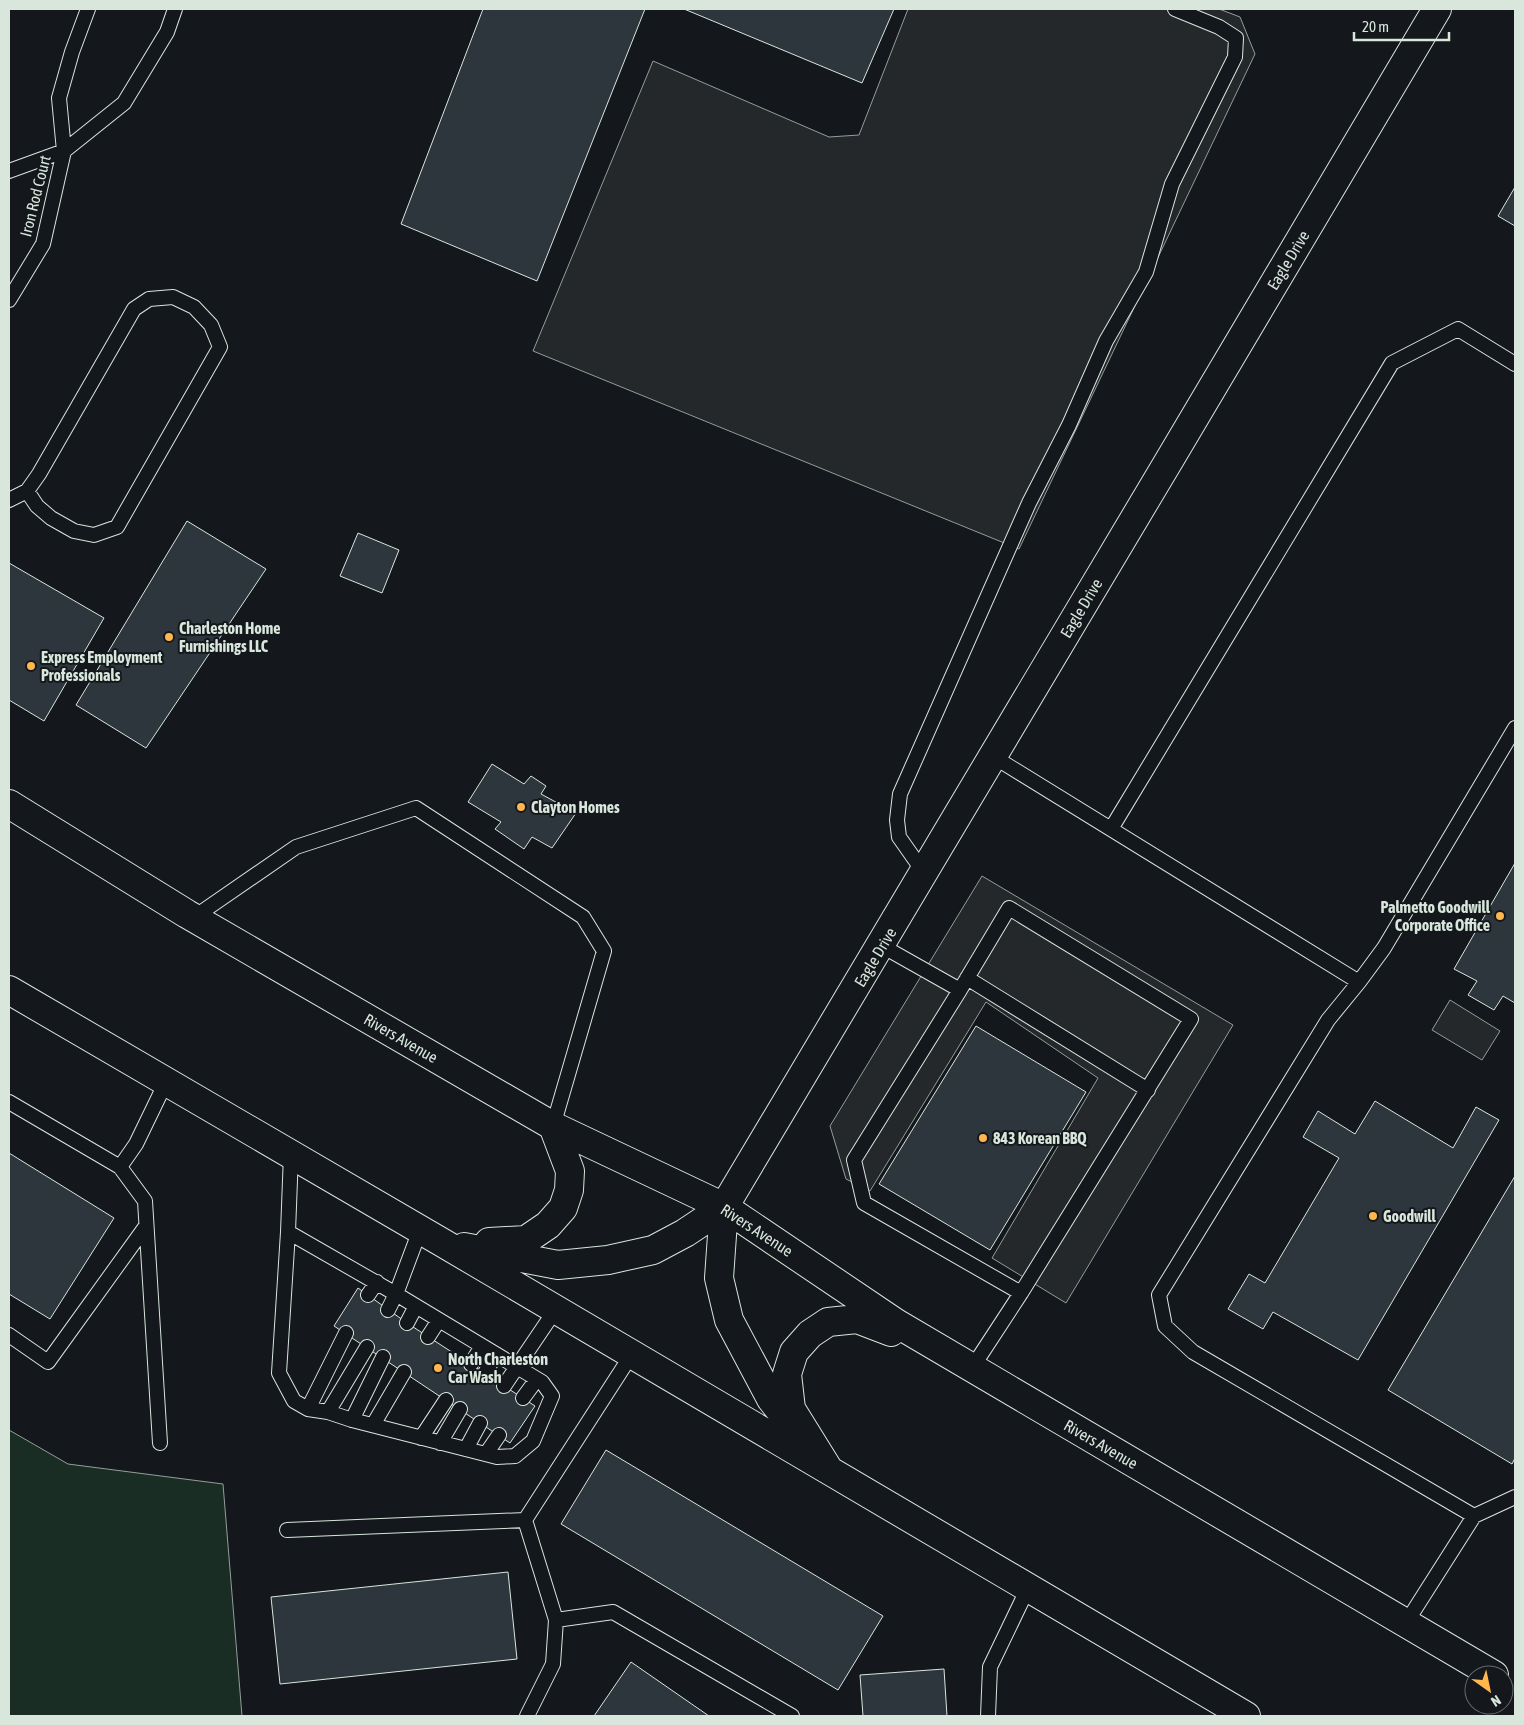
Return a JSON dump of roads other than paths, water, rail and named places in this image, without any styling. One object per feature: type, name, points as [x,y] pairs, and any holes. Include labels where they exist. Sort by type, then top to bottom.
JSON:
[{"type":"main road","name":"Eagle Drive","points":[[724,1207],[925,874],[1189,425],[1438,9]]},
{"type":"main road","name":"Rivers Avenue","points":[[9,804],[193,918],[553,1126],[724,1207],[896,1323],[1477,1665]]},
{"type":"main road","points":[[9,990],[632,1354],[1028,1588],[1234,1713]]},
{"type":"main road","points":[[443,1243],[526,1240],[548,1225],[563,1208],[569,1190],[570,1170],[553,1126]]},
{"type":"main road","points":[[443,1243],[558,1265],[608,1260],[653,1250],[686,1233],[724,1207]]},
{"type":"main road","points":[[724,1207],[719,1278],[729,1320],[771,1399],[828,1470]]},
{"type":"main road","points":[[828,1470],[792,1409],[787,1374],[794,1352],[810,1334],[828,1322],[857,1319],[948,1354]]},
{"type":"lane","name":"Iron Rod Court","points":[[9,300],[42,244],[64,151],[59,98],[72,52],[88,9]]},
{"type":"lane","points":[[9,171],[64,151],[124,103],[167,32],[174,9]]},
{"type":"lane","points":[[925,874],[899,837],[897,820],[900,794],[1029,502],[1069,425],[1106,341],[1146,272],[1172,184],[1235,57],[1236,38],[1219,27],[1175,9]]},
{"type":"lane","points":[[9,500],[27,491],[39,474],[134,310],[150,299],[173,297],[194,307],[211,325],[220,347],[117,527],[94,535],[74,531],[51,518],[37,506],[27,491]]},
{"type":"lane","points":[[1111,829],[1392,363],[1458,328],[1515,364]]},
{"type":"lane","points":[[1474,1516],[1193,1352],[1165,1326],[1159,1296],[1328,1020],[1384,948],[1515,728]]},
{"type":"lane","points":[[994,757],[1359,982]]},
{"type":"lane","points":[[193,918],[296,847],[416,808],[583,917],[604,951],[553,1126]]},
{"type":"lane","points":[[972,1368],[1021,1293],[1192,1019],[1009,908],[854,1160],[864,1203],[1021,1293]]},
{"type":"lane","points":[[882,946],[963,984],[1148,1090]]},
{"type":"lane","points":[[120,1167],[136,1144],[166,1082]]},
{"type":"lane","points":[[9,1102],[120,1167],[145,1200],[160,1443]]},
{"type":"lane","points":[[288,1232],[377,1282],[542,1382],[552,1396],[533,1441],[515,1456],[497,1457],[352,1420],[328,1412],[308,1409],[294,1401],[279,1372],[291,1154]]},
{"type":"lane","points":[[9,1335],[48,1362],[146,1226]]},
{"type":"lane","points":[[388,1310],[420,1230]]},
{"type":"lane","points":[[368,1296],[377,1282]]},
{"type":"lane","points":[[407,1323],[416,1306]]},
{"type":"lane","points":[[504,1386],[556,1310]]},
{"type":"lane","points":[[428,1337],[439,1320]]},
{"type":"lane","points":[[308,1409],[346,1333]]},
{"type":"lane","points":[[471,1364],[482,1346]]},
{"type":"lane","points":[[328,1412],[367,1347]]},
{"type":"lane","points":[[484,1373],[496,1354]]},
{"type":"lane","points":[[525,1520],[632,1354]]},
{"type":"lane","points":[[352,1420],[383,1357]]},
{"type":"lane","points":[[373,1425],[404,1372]]},
{"type":"lane","points":[[523,1398],[537,1379]]},
{"type":"lane","points":[[421,1438],[446,1400]]},
{"type":"lane","points":[[440,1443],[460,1409]]},
{"type":"lane","points":[[466,1449],[480,1423]]},
{"type":"lane","points":[[486,1454],[499,1435]]},
{"type":"lane","points":[[1406,1623],[1474,1516],[1515,1498]]},
{"type":"lane","points":[[287,1530],[525,1520]]},
{"type":"lane","points":[[525,1520],[556,1620],[553,1664],[526,1716]]},
{"type":"lane","points":[[988,1716],[990,1668],[1028,1588]]},
{"type":"lane","points":[[556,1620],[613,1612],[792,1716]]},
{"type":"place","name":"Charleston Home Furnishings LLC","points":[[169,637]]},
{"type":"place","name":"Express Employment Professionals","points":[[31,666]]},
{"type":"place","name":"Clayton Homes","points":[[521,807]]},
{"type":"place","name":"Palmetto Goodwill Corporate Office","points":[[1500,916]]},
{"type":"place","name":"843 Korean BBQ","points":[[983,1138]]},
{"type":"place","name":"Goodwill","points":[[1373,1216]]},
{"type":"place","name":"North Charleston Car Wash","points":[[438,1368]]}]
